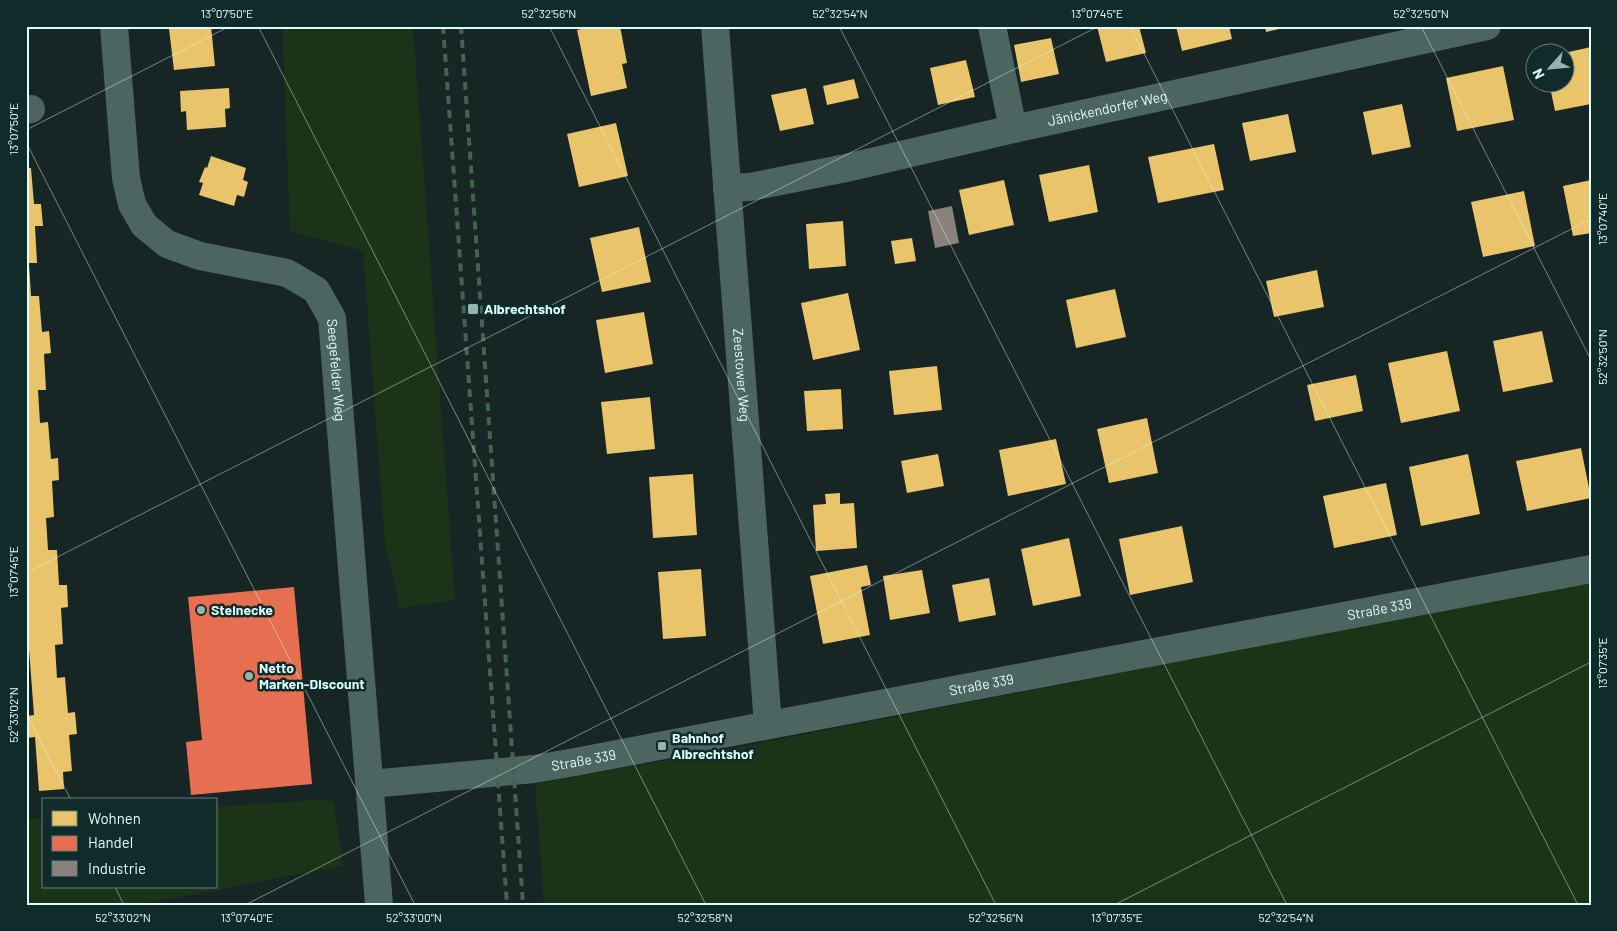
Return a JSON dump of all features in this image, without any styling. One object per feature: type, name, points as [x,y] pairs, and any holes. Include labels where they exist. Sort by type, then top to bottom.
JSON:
[{"type":"street","name":"Seegefelder Weg","points":[[114,26],[126,178],[132,204],[144,225],[167,244],[200,256],[288,273],[316,290],[332,318],[379,905]]},
{"type":"street","name":"Zeestower Weg","points":[[715,26],[768,725]]},
{"type":"street","points":[[992,26],[1013,129]]},
{"type":"street","name":"Jänickendorfer Weg","points":[[727,188],[750,187],[846,168],[1013,129],[1487,26]]},
{"type":"street","name":"Straße 339","points":[[370,784],[534,769],[1591,569]]},
{"type":"green space","points":[[282,26],[413,26],[455,600],[400,608],[385,545],[363,251],[290,231]]},
{"type":"green space","points":[[1591,581],[1591,905],[544,905],[535,784],[755,744]]},
{"type":"green space","points":[[326,799],[334,802],[343,866],[137,905],[26,905],[26,819],[42,818],[42,888],[218,888],[218,807]]},
{"type":"building: Wohnen","points":[[189,26],[211,26],[215,66],[174,70],[169,29]]},
{"type":"building: Wohnen","points":[[594,26],[620,26],[627,63],[622,64],[627,88],[591,96],[577,30]]},
{"type":"building: Wohnen","points":[[1097,26],[1139,26],[1146,53],[1106,62]]},
{"type":"building: Wohnen","points":[[1176,26],[1229,26],[1232,39],[1182,51]]},
{"type":"building: Wohnen","points":[[1265,26],[1288,26],[1288,27],[1266,32]]},
{"type":"building: Wohnen","points":[[1051,38],[1059,74],[1021,82],[1014,45]]},
{"type":"building: Wohnen","points":[[1591,47],[1591,104],[1555,111],[1551,92],[1574,92],[1574,51]]},
{"type":"building: Wohnen","points":[[966,60],[975,97],[938,105],[930,68]]},
{"type":"building: Wohnen","points":[[1503,66],[1514,120],[1457,131],[1446,78]]},
{"type":"building: Wohnen","points":[[854,79],[859,98],[827,105],[823,86]]},
{"type":"building: Wohnen","points":[[229,88],[230,108],[225,109],[226,127],[187,130],[186,111],[181,112],[180,91]]},
{"type":"building: Wohnen","points":[[806,88],[814,124],[780,131],[771,95]]},
{"type":"building: Wohnen","points":[[1402,104],[1411,147],[1372,155],[1363,112]]},
{"type":"building: Wohnen","points":[[1288,114],[1296,152],[1250,161],[1242,123]]},
{"type":"building: Wohnen","points":[[616,123],[628,176],[579,187],[567,134]]},
{"type":"building: Wohnen","points":[[1214,144],[1224,190],[1158,203],[1148,157]]},
{"type":"building: Wohnen","points":[[211,156],[246,168],[243,180],[248,182],[244,197],[237,195],[234,206],[199,195],[203,183],[199,182]]},
{"type":"building: Wohnen","points":[[1089,165],[1098,212],[1049,222],[1039,175]]},
{"type":"building: Wohnen","points":[[26,168],[31,168],[34,204],[41,204],[43,226],[35,226],[37,263],[29,263],[31,296],[39,296],[42,332],[49,331],[51,353],[44,354],[46,390],[38,390],[40,423],[48,422],[51,459],[58,458],[59,480],[52,481],[54,517],[46,518],[48,550],[57,550],[59,585],[67,585],[68,607],[61,608],[63,644],[55,645],[57,678],[65,677],[68,713],[75,712],[77,734],[69,735],[72,771],[63,772],[64,789],[39,791],[35,737],[26,738],[26,716],[34,715],[26,610]]},
{"type":"building: Wohnen","points":[[1004,180],[1014,225],[969,235],[959,190]]},
{"type":"building: Wohnen","points":[[1591,180],[1591,233],[1573,236],[1563,186]]},
{"type":"building: Wohnen","points":[[1524,191],[1535,246],[1483,257],[1471,202]]},
{"type":"building: Wohnen","points":[[843,221],[846,266],[809,269],[806,224]]},
{"type":"building: Wohnen","points":[[639,227],[651,282],[602,292],[590,238]]},
{"type":"building: Wohnen","points":[[912,238],[916,261],[895,264],[891,241]]},
{"type":"building: Wohnen","points":[[1317,270],[1324,307],[1274,317],[1266,281]]},
{"type":"building: Wohnen","points":[[1115,289],[1126,337],[1076,348],[1066,300]]},
{"type":"building: Wohnen","points":[[848,293],[860,350],[813,360],[801,303]]},
{"type":"building: Wohnen","points":[[644,312],[653,364],[605,373],[596,320]]},
{"type":"building: Wohnen","points":[[1542,331],[1553,382],[1503,392],[1493,341]]},
{"type":"building: Wohnen","points":[[1447,351],[1460,411],[1401,423],[1388,363]]},
{"type":"building: Wohnen","points":[[937,366],[942,410],[894,415],[889,371]]},
{"type":"building: Wohnen","points":[[1356,375],[1363,411],[1315,421],[1307,385]]},
{"type":"building: Wohnen","points":[[841,389],[843,429],[807,431],[804,391]]},
{"type":"building: Wohnen","points":[[650,397],[655,449],[607,454],[601,402]]},
{"type":"building: Wohnen","points":[[1147,418],[1158,473],[1109,483],[1097,429]]},
{"type":"building: Wohnen","points":[[1056,439],[1066,484],[1008,496],[999,450]]},
{"type":"building: Wohnen","points":[[1581,448],[1591,498],[1527,511],[1516,461]]},
{"type":"building: Wohnen","points":[[938,454],[944,486],[907,493],[901,461]]},
{"type":"building: Wohnen","points":[[1468,454],[1480,514],[1421,526],[1409,467]]},
{"type":"building: Wohnen","points":[[693,474],[697,535],[653,538],[649,477]]},
{"type":"building: Wohnen","points":[[1386,483],[1397,535],[1334,548],[1323,496]]},
{"type":"building: Wohnen","points":[[840,493],[840,504],[854,503],[857,548],[816,551],[813,505],[826,504],[825,494]]},
{"type":"building: Wohnen","points":[[1182,526],[1193,582],[1130,595],[1119,539]]},
{"type":"building: Wohnen","points":[[1069,538],[1081,596],[1033,606],[1021,549]]},
{"type":"building: Wohnen","points":[[867,565],[871,585],[861,587],[870,635],[823,644],[810,576]]},
{"type":"building: Wohnen","points":[[701,569],[706,636],[663,639],[658,572]]},
{"type":"building: Wohnen","points":[[922,570],[930,613],[890,620],[883,576]]},
{"type":"building: Wohnen","points":[[989,578],[996,615],[959,622],[952,585]]},
{"type":"building: Handel","name":"Netto Marken-Discount","points":[[294,587],[312,784],[191,795],[186,742],[202,740],[188,597]]},
{"type":"building: Industrie","points":[[952,206],[959,243],[935,248],[928,211]]},
{"type":"railway","points":[[443,26],[507,905]]},
{"type":"railway","points":[[461,26],[523,905]]},
{"type":"place","name":"Albrechtshof","points":[[473,309]]},
{"type":"place","name":"Steinecke","points":[[201,610]]},
{"type":"place","name":"Netto Marken-Discount","points":[[249,676]]},
{"type":"place","name":"Bahnhof Albrechtshof","points":[[662,746]]}]
